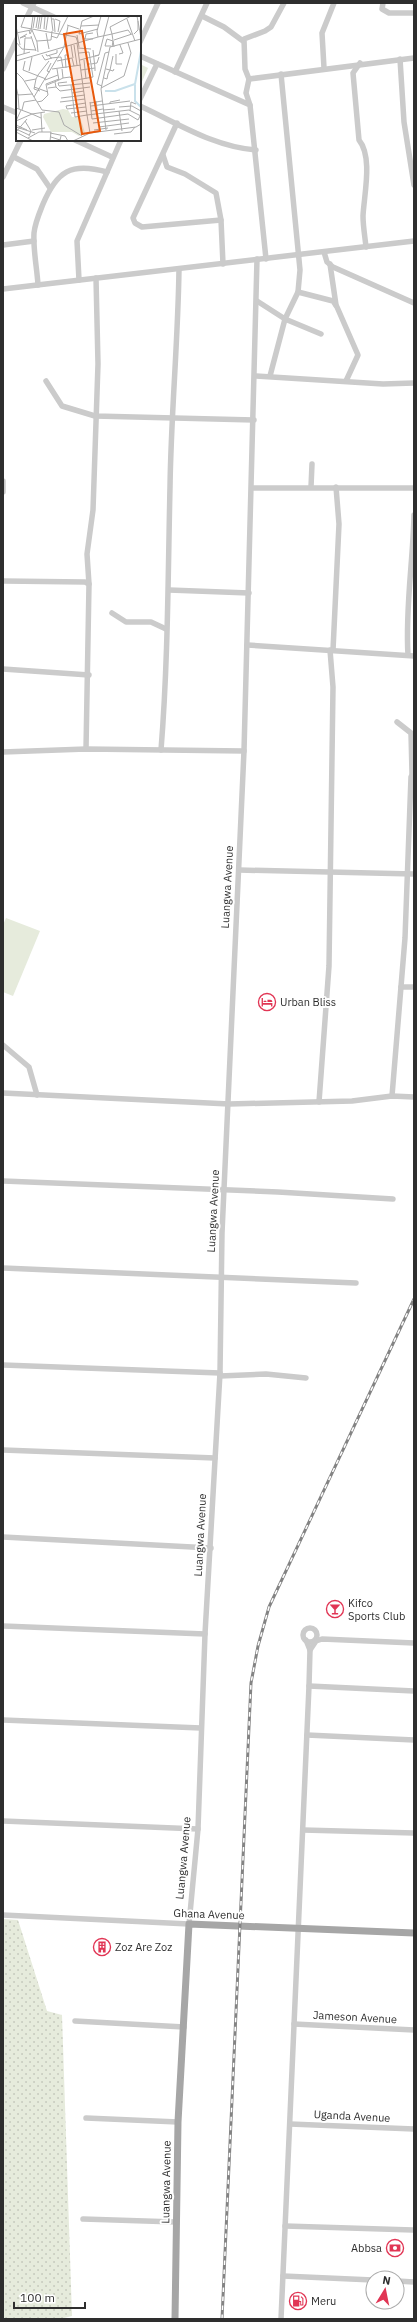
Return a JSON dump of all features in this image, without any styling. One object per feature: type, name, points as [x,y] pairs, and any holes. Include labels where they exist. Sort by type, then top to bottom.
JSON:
[{"type":"main road","name":"Ghana Avenue","points":[[189,1924],[414,1933]]},
{"type":"main road","name":"Luangwa Avenue","points":[[175,2319],[178,2122],[189,1924]]},
{"type":"street","points":[[23,3],[33,5],[52,16]]},
{"type":"street","points":[[141,40],[158,3]]},
{"type":"street","points":[[175,72],[207,3]]},
{"type":"street","points":[[243,41],[247,37],[265,31],[271,27],[284,3]]},
{"type":"street","points":[[324,68],[322,33],[334,3]]},
{"type":"street","points":[[382,3],[382,9],[389,13],[414,13]]},
{"type":"street","points":[[28,16],[33,5]]},
{"type":"street","points":[[202,16],[224,27],[243,41],[245,69],[249,78],[246,93],[250,105],[256,150],[266,259]]},
{"type":"street","points":[[3,69],[16,41]]},
{"type":"street","points":[[141,56],[250,105]]},
{"type":"street","points":[[249,78],[360,63],[414,58]]},
{"type":"street","points":[[400,59],[404,122],[414,185]]},
{"type":"street","points":[[360,63],[353,73],[359,140],[364,145],[366,164],[367,188],[363,216],[366,247]]},
{"type":"street","points":[[141,97],[157,64]]},
{"type":"street","points":[[270,376],[285,319],[298,292],[299,255],[281,74]]},
{"type":"street","points":[[141,106],[221,145],[238,149],[256,150]]},
{"type":"street","points":[[3,107],[16,113]]},
{"type":"street","points":[[178,123],[133,218],[135,223],[142,227],[221,220]]},
{"type":"street","points":[[3,177],[21,141]]},
{"type":"street","points":[[77,141],[112,157]]},
{"type":"street","points":[[80,280],[77,240],[120,141]]},
{"type":"street","points":[[163,154],[166,167],[185,174],[216,193],[221,220],[222,264]]},
{"type":"street","points":[[14,157],[37,169],[50,188]]},
{"type":"street","points":[[38,285],[34,241],[36,223],[50,188],[60,175],[72,169],[94,168],[106,172]]},
{"type":"street","points":[[3,245],[34,241]]},
{"type":"street","points":[[3,290],[414,241]]},
{"type":"street","points":[[324,252],[330,264],[336,305],[358,355],[346,381]]},
{"type":"street","name":"Luangwa Avenue","points":[[189,1924],[198,1829],[205,1634],[220,1374],[221,1277],[240,870],[244,751],[256,376],[257,260]]},
{"type":"street","points":[[330,264],[414,303]]},
{"type":"street","points":[[160,750],[165,704],[166,629],[169,590],[170,485],[174,418],[179,269]]},
{"type":"street","points":[[86,749],[89,675],[89,584],[87,554],[92,510],[98,313],[96,278]]},
{"type":"street","points":[[298,292],[327,299],[336,305]]},
{"type":"street","points":[[257,301],[285,319],[321,334]]},
{"type":"street","points":[[256,376],[383,384],[414,383]]},
{"type":"street","points":[[46,381],[62,406],[95,416],[254,420]]},
{"type":"street","points":[[311,487],[312,464]]},
{"type":"street","points":[[3,481],[3,492]]},
{"type":"street","points":[[319,1102],[329,966],[329,874],[333,688],[332,650],[339,524],[336,487]]},
{"type":"street","points":[[252,488],[414,488]]},
{"type":"street","points":[[247,645],[411,655],[408,615],[414,552],[414,515]]},
{"type":"street","points":[[3,581],[86,582],[89,584]]},
{"type":"street","points":[[169,590],[249,593]]},
{"type":"street","points":[[112,613],[126,622],[151,622],[166,629]]},
{"type":"street","points":[[3,669],[89,675]]},
{"type":"street","points":[[392,1096],[411,873],[413,772],[411,733],[397,722]]},
{"type":"street","points":[[3,752],[86,749],[244,751]]},
{"type":"street","points":[[240,870],[329,874],[411,873]]},
{"type":"street","points":[[401,986],[414,987]]},
{"type":"street","points":[[3,1045],[29,1067],[37,1095]]},
{"type":"street","points":[[3,1093],[229,1104],[352,1101],[392,1096],[414,1097]]},
{"type":"street","points":[[3,1181],[393,1199]]},
{"type":"street","points":[[3,1268],[356,1283]]},
{"type":"street","points":[[3,1365],[220,1374],[266,1374],[306,1378]]},
{"type":"street","points":[[3,1450],[215,1458]]},
{"type":"street","points":[[3,1537],[211,1548]]},
{"type":"street","points":[[3,1626],[205,1634]]},
{"type":"street","points":[[311,1647],[304,1634],[306,1629],[312,1628],[318,1636]]},
{"type":"street","points":[[306,1640],[311,1641],[318,1636],[414,1643]]},
{"type":"street","points":[[281,2319],[311,1647],[318,1636]]},
{"type":"street","points":[[310,1686],[414,1691]]},
{"type":"street","points":[[3,1720],[201,1728]]},
{"type":"street","points":[[307,1735],[414,1740]]},
{"type":"street","points":[[3,1821],[198,1829]]},
{"type":"street","points":[[303,1830],[414,1833]]},
{"type":"street","name":"Ghana Avenue","points":[[3,1915],[189,1924]]},
{"type":"street","points":[[75,2021],[184,2027]]},
{"type":"street","name":"Jameson Avenue","points":[[294,2024],[414,2030]]},
{"type":"street","points":[[86,2118],[178,2122]]},
{"type":"street","name":"Uganda Avenue","points":[[290,2124],[414,2129]]},
{"type":"street","points":[[83,2219],[176,2222]]},
{"type":"street","points":[[285,2226],[414,2230]]},
{"type":"street","points":[[283,2276],[365,2280]]},
{"type":"shaded area","points":[[141,64],[148,68],[141,84]]},
{"type":"shaded area","points":[[6,918],[40,931],[13,996],[3,992],[3,925]]},
{"type":"shaded area","points":[[3,1919],[18,1920],[47,2011],[62,2015],[72,2316],[60,2319],[3,2319]]},
{"type":"railway","points":[[222,2319],[251,1683],[258,1646],[269,1607],[414,1299]]},
{"type":"place","name":"Urban Bliss","points":[[267,1002]]},
{"type":"place","name":"Kifco Sports Club","points":[[335,1609]]},
{"type":"place","name":"Zoz Are Zoz","points":[[102,1947]]},
{"type":"place","name":"Abbsa","points":[[395,2248]]},
{"type":"place","name":"Meru","points":[[298,2301]]}]
